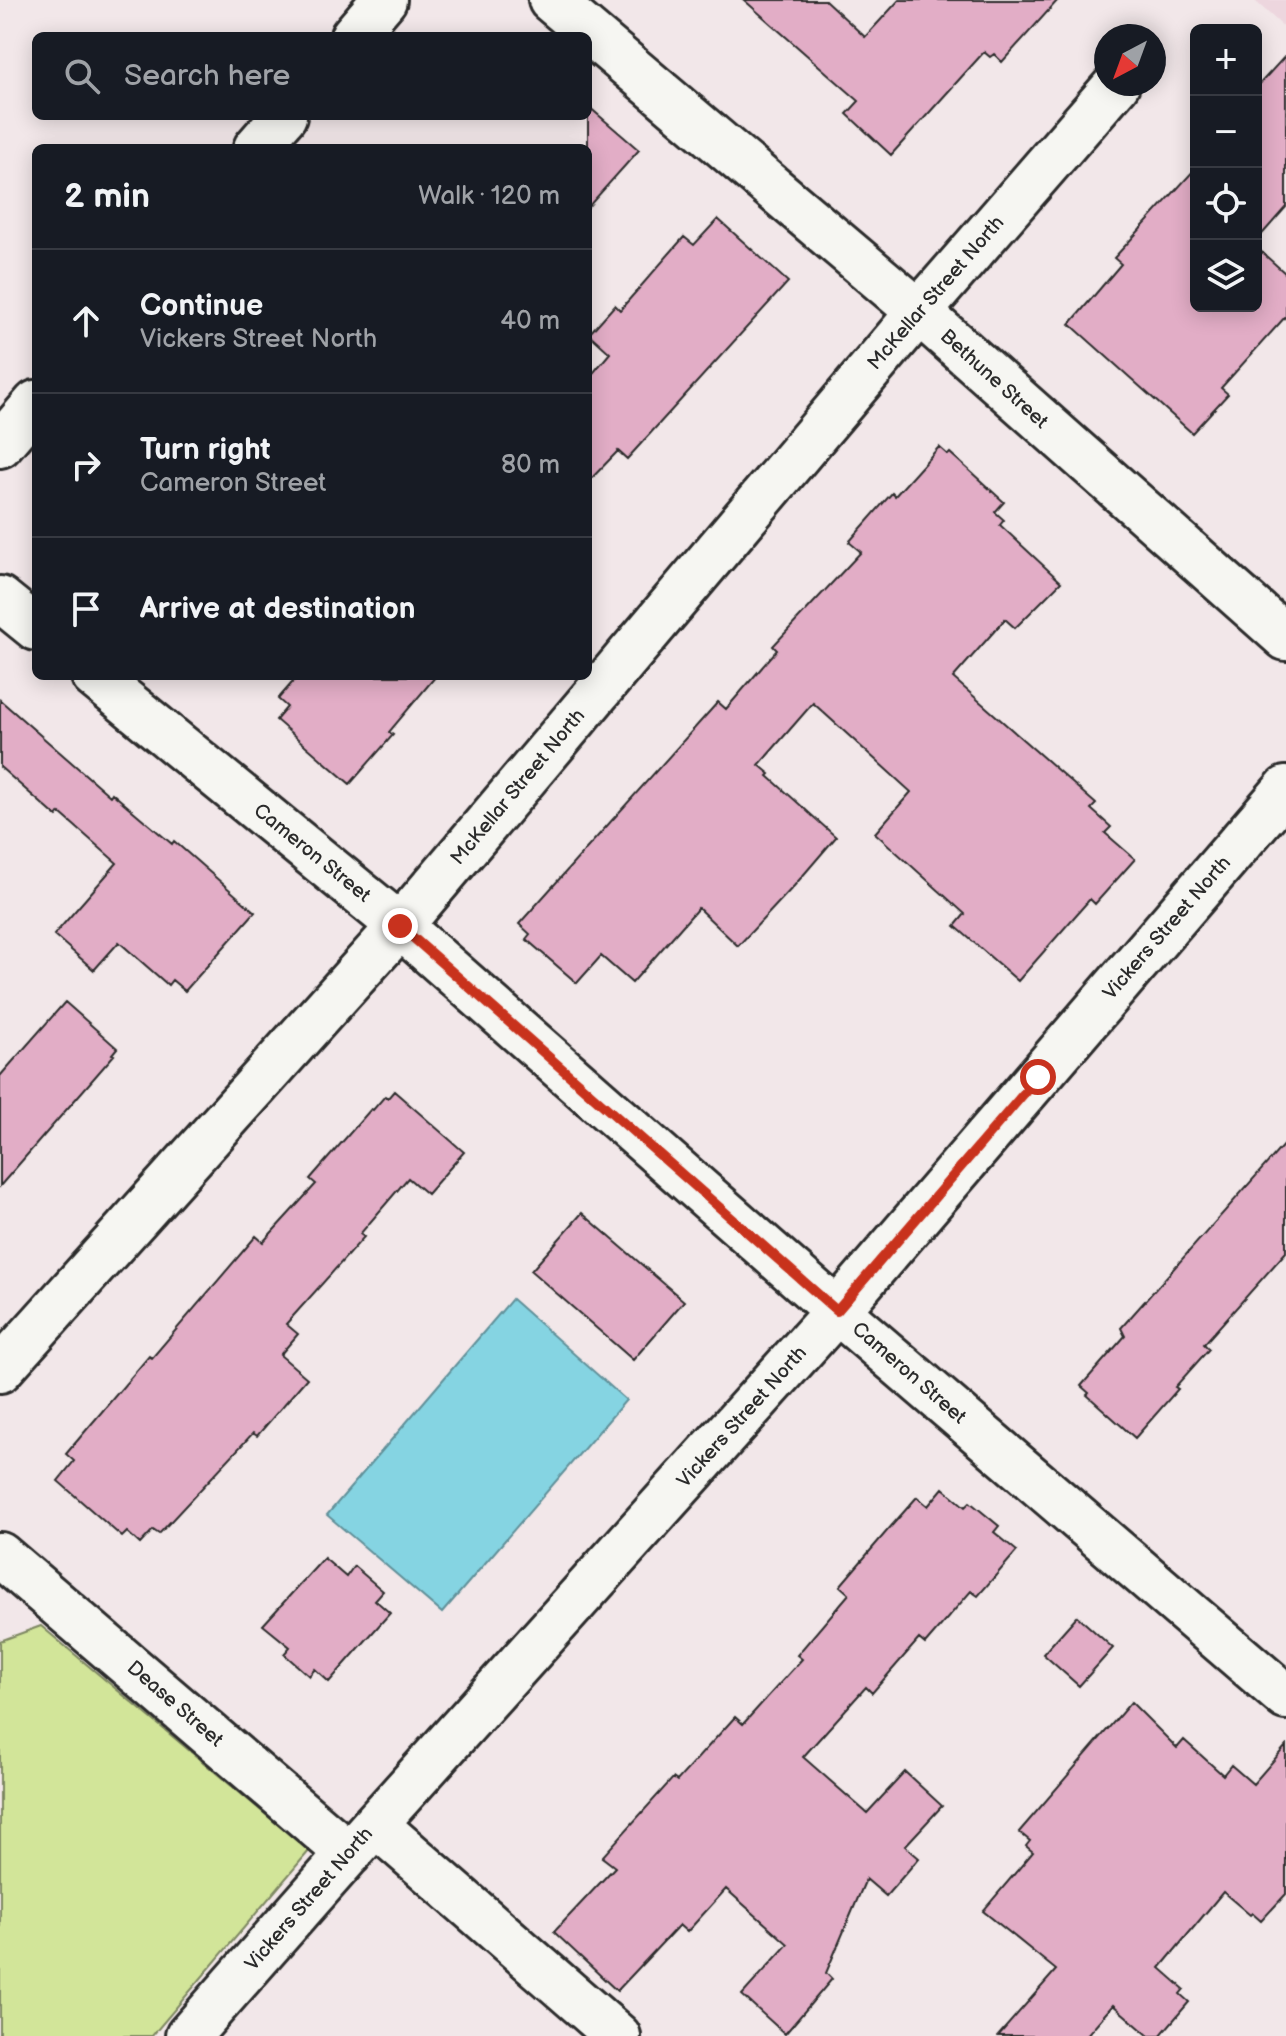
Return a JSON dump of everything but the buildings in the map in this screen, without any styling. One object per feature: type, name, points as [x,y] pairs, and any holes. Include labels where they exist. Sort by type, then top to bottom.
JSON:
[{"type":"street","points":[[356,32],[384,0]]},
{"type":"street","name":"Bethune Street","points":[[551,0],[589,32]]},
{"type":"street","name":"Bethune Street","points":[[592,35],[919,312],[1286,638]]},
{"type":"street","name":"McKellar Street North","points":[[0,1370],[400,926],[919,312],[1107,96]]},
{"type":"street","points":[[260,144],[280,120]]},
{"type":"street","points":[[0,445],[32,408]]},
{"type":"street","points":[[0,599],[32,625]]},
{"type":"street","name":"Cameron Street","points":[[99,680],[400,926],[837,1311],[1286,1697]]},
{"type":"street","name":"Vickers Street North","points":[[188,2036],[837,1311],[1286,789]]},
{"type":"street","name":"Dease Street","points":[[0,1555],[618,2036]]},
{"type":"shaded area","points":[[1254,0],[1286,0],[1286,29]]},
{"type":"green space","points":[[41,1626],[309,1851],[152,2036],[0,2036],[0,1641]]},
{"type":"water","points":[[512,1299],[626,1400],[442,1613],[327,1515]]},
{"type":"route","points":[[400,926],[837,1311],[1038,1077]]}]
